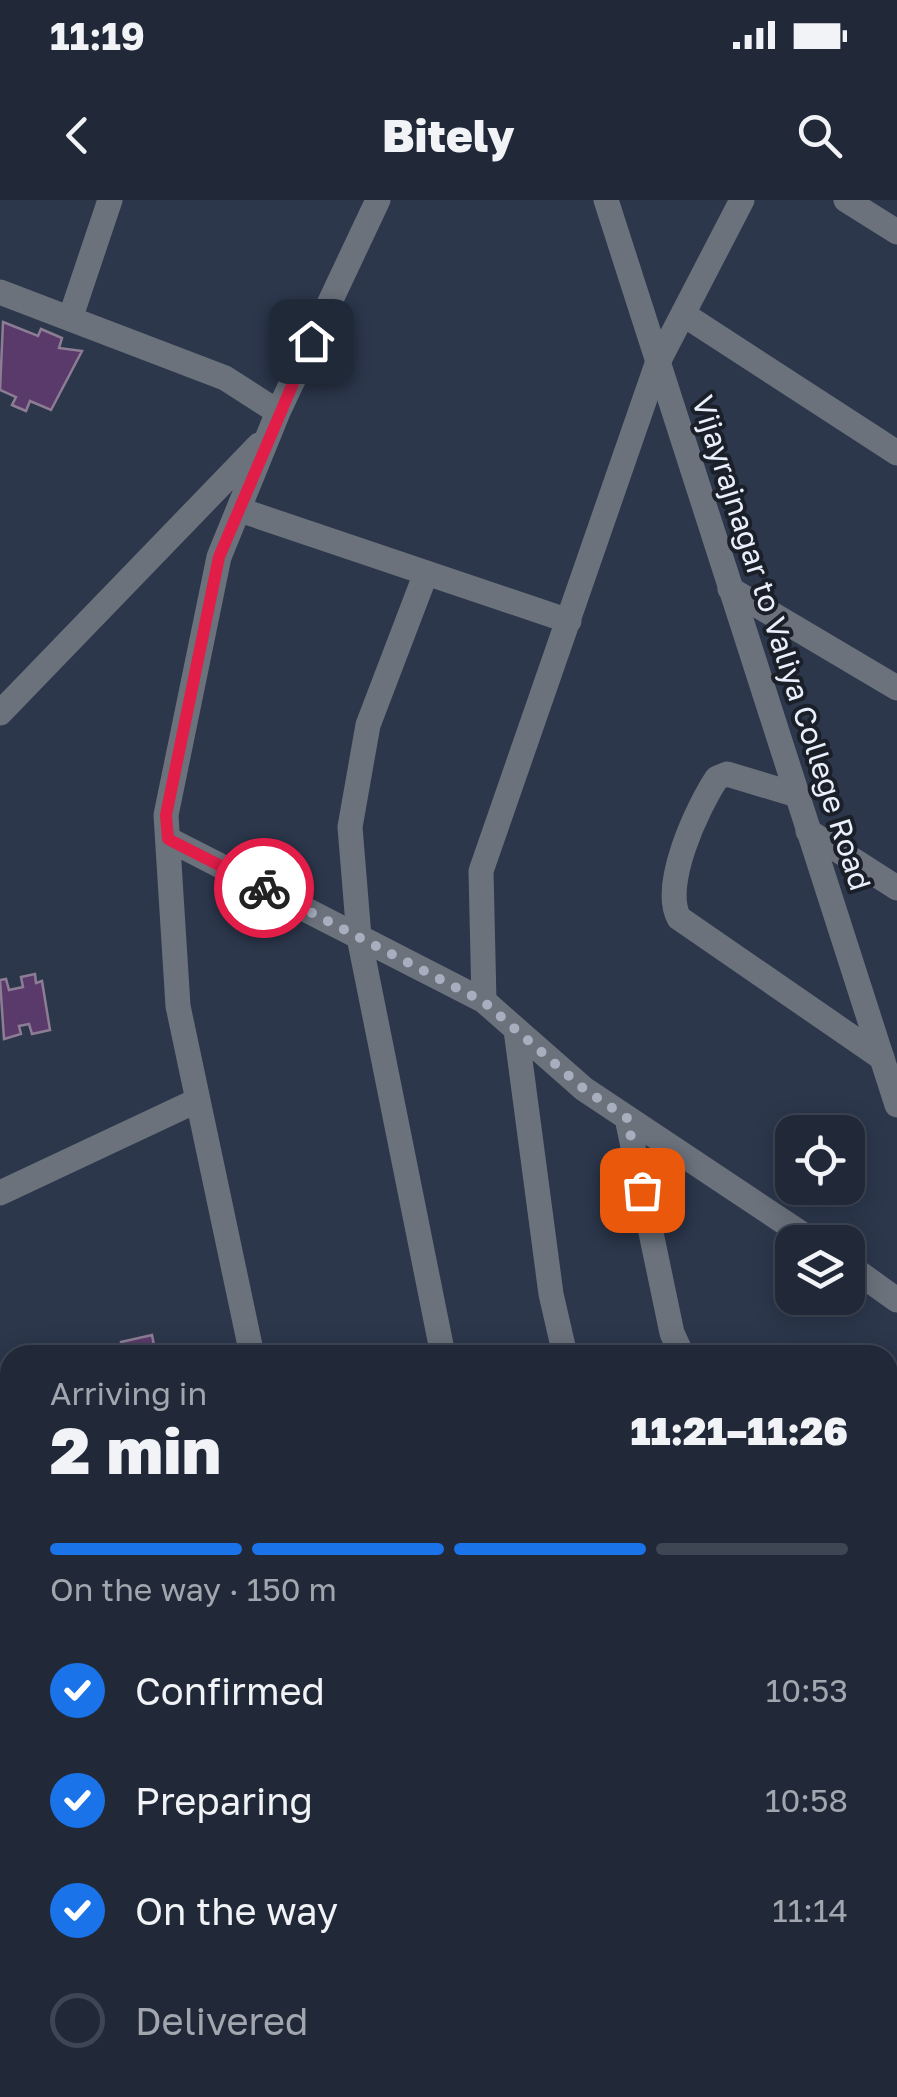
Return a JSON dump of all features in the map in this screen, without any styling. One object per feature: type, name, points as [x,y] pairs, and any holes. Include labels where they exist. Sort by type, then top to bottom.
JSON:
[{"type":"street","points":[[70,319],[110,200]]},
{"type":"street","points":[[250,1345],[178,1006],[166,815],[219,557],[274,423],[378,200]]},
{"type":"street","name":"Vijayrajnagar to Valiya College Road","points":[[606,200],[897,1104]]},
{"type":"street","points":[[484,1002],[481,871],[657,364],[742,200]]},
{"type":"street","points":[[846,200],[897,232]]},
{"type":"street","points":[[0,292],[225,378],[274,423]]},
{"type":"street","points":[[683,314],[897,454]]},
{"type":"street","points":[[0,713],[274,423]]},
{"type":"street","points":[[240,510],[569,621]]},
{"type":"street","points":[[426,572],[368,725],[350,827],[359,938],[442,1345]]},
{"type":"street","points":[[730,588],[897,688]]},
{"type":"street","points":[[796,795],[728,774],[717,778],[672,884],[672,905],[679,918],[882,1058]]},
{"type":"street","points":[[808,832],[897,888]]},
{"type":"street","points":[[168,839],[484,1002],[584,1089],[788,1225]]},
{"type":"street","points":[[516,1030],[551,1294],[563,1345]]},
{"type":"street","points":[[0,1194],[198,1100]]},
{"type":"street","points":[[627,1118],[677,1345]]},
{"type":"street","points":[[865,1277],[897,1300]]},
{"type":"building","points":[[3,322],[38,336],[41,329],[62,338],[59,348],[82,351],[51,410],[30,401],[26,411],[12,405],[16,397],[0,390]]},
{"type":"building","points":[[35,974],[36,983],[42,981],[50,1030],[32,1034],[29,1024],[19,1026],[21,1034],[4,1039],[0,980],[6,979],[9,990],[23,987],[21,977]]},
{"type":"building","points":[[152,1335],[154,1345],[122,1345],[121,1342]]},
{"type":"way so far","points":[[264,888],[484,1002],[584,1089],[627,1118],[642,1190]]},
{"type":"route","points":[[264,888],[168,839],[166,815],[219,557],[311,341]]}]
